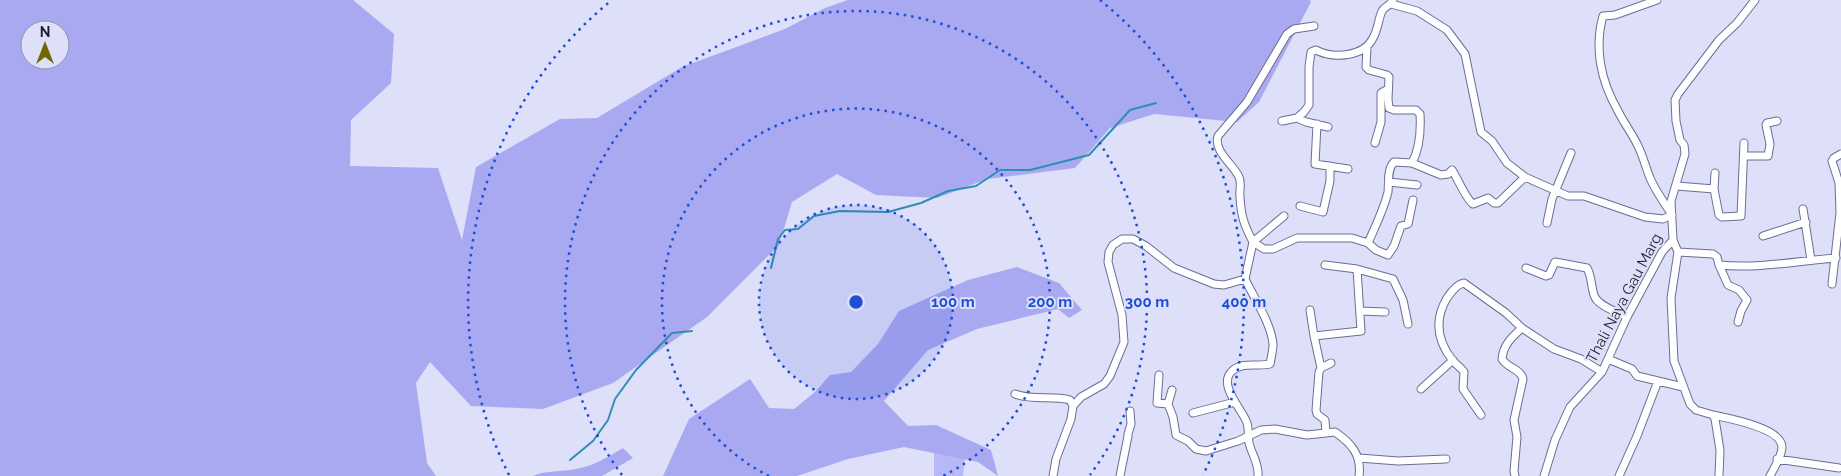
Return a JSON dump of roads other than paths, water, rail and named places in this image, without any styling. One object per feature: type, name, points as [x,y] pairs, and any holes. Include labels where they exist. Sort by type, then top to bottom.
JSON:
[{"type":"street","points":[[1412,163],[1418,150],[1421,127],[1420,114],[1416,110],[1392,110],[1390,108],[1388,89],[1389,77],[1369,70],[1366,67],[1367,47],[1378,29],[1382,11],[1392,2],[1417,11],[1447,30],[1465,54],[1481,132],[1492,141],[1507,163],[1525,178],[1568,196],[1584,196],[1633,214],[1654,219],[1663,219],[1672,215],[1659,196],[1649,176],[1639,147],[1616,108],[1604,80],[1600,63],[1600,30],[1603,16],[1615,15],[1657,0]]},
{"type":"street","name":"Thali Naya Gau Marg","points":[[1544,476],[1570,407],[1602,372],[1627,317],[1662,252],[1673,240],[1671,201],[1685,154],[1684,145],[1680,140],[1674,107],[1678,94],[1719,40],[1737,23],[1755,0]]},
{"type":"street","points":[[1314,26],[1294,29],[1287,34],[1247,102],[1218,136],[1216,141],[1218,147],[1240,179],[1243,224],[1253,242],[1264,248],[1273,249],[1297,238],[1352,238],[1368,243],[1386,255],[1390,254],[1401,226],[1408,224],[1413,200]]},
{"type":"street","points":[[1297,118],[1308,105],[1311,52],[1316,50],[1322,53],[1341,56],[1367,47]]},
{"type":"street","points":[[1375,143],[1381,122],[1381,93],[1388,89]]},
{"type":"street","points":[[1282,121],[1297,118],[1328,128]]},
{"type":"street","points":[[1744,156],[1768,156],[1770,144],[1766,125],[1767,123],[1777,121]]},
{"type":"street","points":[[1317,124],[1315,164],[1348,169]]},
{"type":"street","points":[[1715,173],[1714,189],[1720,216],[1741,216],[1744,143]]},
{"type":"street","points":[[1547,222],[1556,191],[1571,153]]},
{"type":"street","points":[[1832,284],[1840,206],[1839,182],[1832,161],[1841,154]]},
{"type":"street","points":[[1368,243],[1387,193],[1392,163],[1401,161],[1412,163],[1441,175],[1448,174],[1452,170],[1463,186],[1468,201],[1473,204],[1488,198],[1494,203],[1498,202],[1525,178]]},
{"type":"street","points":[[1300,206],[1324,212],[1330,181],[1330,166]]},
{"type":"street","points":[[1389,182],[1417,185]]},
{"type":"street","points":[[1676,186],[1714,189]]},
{"type":"street","points":[[1803,209],[1812,260]]},
{"type":"street","points":[[1258,476],[1257,461],[1249,443],[1247,423],[1228,388],[1229,377],[1232,371],[1246,365],[1270,364],[1273,347],[1270,331],[1245,278],[1253,242],[1284,216]]},
{"type":"street","points":[[1763,236],[1806,222]]},
{"type":"street","points":[[1053,476],[1056,459],[1071,419],[1073,406],[1081,397],[1104,384],[1110,376],[1124,342],[1122,315],[1108,262],[1109,252],[1113,245],[1122,239],[1133,239],[1146,246],[1174,268],[1214,284],[1224,285],[1245,278]]},
{"type":"street","points":[[1673,240],[1678,252],[1671,298],[1674,361],[1683,387],[1692,407],[1713,416],[1752,424],[1766,430],[1782,444],[1782,449],[1770,476]]},
{"type":"street","points":[[1678,252],[1713,254],[1717,257],[1728,285],[1739,290],[1747,300],[1740,311],[1738,322]]},
{"type":"street","points":[[1719,265],[1774,264],[1836,258]]},
{"type":"street","points":[[1526,268],[1546,276],[1555,262],[1587,268],[1596,299],[1627,317]]},
{"type":"street","points":[[1325,265],[1357,269],[1393,279],[1403,300],[1408,324]]},
{"type":"street","points":[[1314,336],[1361,331],[1357,269]]},
{"type":"street","points":[[1482,415],[1463,389],[1464,372],[1445,349],[1438,327],[1439,316],[1449,295],[1461,283],[1469,285],[1506,313],[1522,328],[1554,349],[1581,359],[1602,372]]},
{"type":"street","points":[[1310,310],[1321,368],[1319,372],[1316,410],[1317,414],[1325,420],[1326,433]]},
{"type":"street","points":[[1360,311],[1386,312]]},
{"type":"street","points":[[1515,476],[1517,437],[1514,420],[1522,375],[1504,363],[1502,355],[1510,339],[1522,328]]},
{"type":"street","points":[[1608,359],[1632,368],[1637,376],[1683,387]]},
{"type":"street","points":[[1421,390],[1453,360]]},
{"type":"street","points":[[1321,368],[1331,364]]},
{"type":"street","points":[[1159,374],[1157,404],[1168,404]]},
{"type":"street","points":[[1619,476],[1658,381]]},
{"type":"street","points":[[1172,390],[1168,404],[1176,434],[1188,441],[1196,449],[1206,451],[1217,449],[1261,430],[1275,429],[1307,435],[1335,432],[1345,438],[1359,458],[1360,476]]},
{"type":"street","points":[[1015,394],[1022,397],[1060,397],[1070,400],[1073,406]]},
{"type":"street","points":[[1193,413],[1235,402]]},
{"type":"street","points":[[1120,476],[1131,424],[1130,411]]},
{"type":"street","points":[[1713,416],[1720,450],[1720,476]]},
{"type":"street","points":[[1359,458],[1398,461],[1446,459]]},
{"type":"street","points":[[1777,459],[1839,468]]},
{"type":"waterway","points":[[771,268],[778,239],[785,230],[798,229],[814,216],[840,211],[888,212],[921,203],[948,191],[976,186],[1000,170],[1030,170],[1089,155],[1130,110],[1156,103]]},
{"type":"waterway","points":[[570,460],[593,441],[608,420],[615,399],[636,370],[672,333],[692,331]]}]
